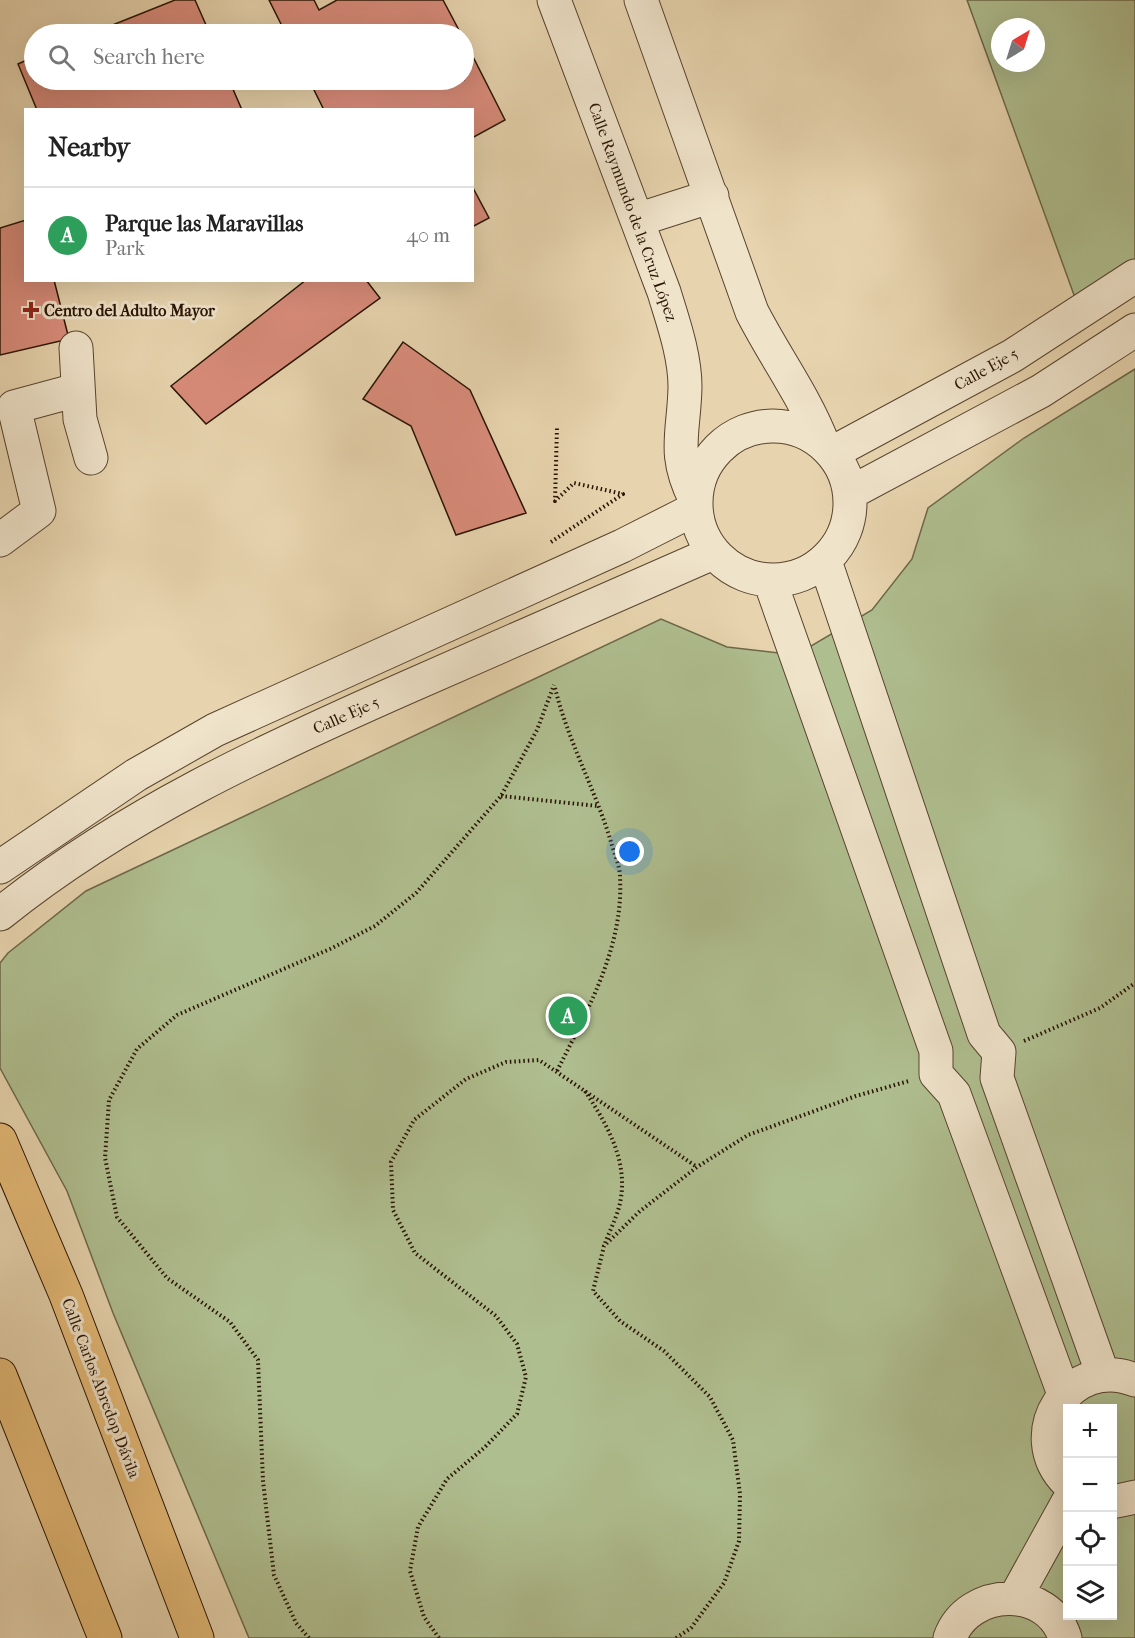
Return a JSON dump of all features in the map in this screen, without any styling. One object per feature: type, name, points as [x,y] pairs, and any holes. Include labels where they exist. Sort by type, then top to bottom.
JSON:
[{"type":"main road","name":"Calle Carlos Abredop Dávila","points":[[0,1140],[66,1295],[198,1638]]},
{"type":"main road","points":[[0,1375],[105,1638]]},
{"type":"street","name":"Calle Raymundo de la Cruz López","points":[[554,0],[664,292],[678,339],[685,385],[680,444],[681,463],[695,504]]},
{"type":"street","points":[[641,0],[752,312],[803,398],[828,449],[844,472],[850,494],[849,519],[841,542],[825,561],[809,573],[790,579],[770,581],[749,577],[730,567],[713,553],[701,532],[695,504],[700,475],[712,454],[731,438],[754,428],[778,426],[802,431],[828,449]]},
{"type":"street","points":[[637,220],[712,196]]},
{"type":"street","name":"Calle Eje 5","points":[[828,449],[1012,356],[1135,276]]},
{"type":"street","points":[[850,494],[1041,391],[1135,330]]},
{"type":"street","points":[[76,348],[76,390],[80,419],[92,458]]},
{"type":"street","points":[[0,540],[39,511],[14,407],[76,390]]},
{"type":"street","points":[[0,867],[136,775],[215,730],[622,546],[695,504]]},
{"type":"street","name":"Calle Eje 5","points":[[0,914],[35,886],[134,822],[222,772],[713,553]]},
{"type":"street","points":[[825,561],[1103,1375]]},
{"type":"street","points":[[770,581],[942,1073],[1065,1394]]},
{"type":"street","points":[[942,1073],[957,1032],[993,1055]]},
{"type":"street","points":[[942,1073],[979,1094],[993,1055]]},
{"type":"street","points":[[1063,1478],[1050,1456],[1047,1434],[1053,1413],[1065,1394],[1082,1381],[1103,1375],[1125,1376],[1135,1380]]},
{"type":"street","points":[[1015,1598],[1063,1511]]},
{"type":"street","points":[[950,1638],[961,1618],[977,1605],[995,1598],[1015,1598],[1035,1604],[1052,1615],[1065,1638]]},
{"type":"path","points":[[556,427],[555,501],[574,483],[623,494],[550,542],[556,553]]},
{"type":"path","points":[[309,1638],[296,1623],[274,1575],[263,1481],[258,1360],[230,1323],[167,1278],[117,1217],[105,1158],[109,1100],[137,1049],[177,1015],[330,949],[375,927],[416,893],[501,796],[537,730],[554,685],[564,724],[598,806],[621,876],[616,932],[594,998],[557,1071]]},
{"type":"path","points":[[501,796],[598,806]]},
{"type":"path","points":[[993,1055],[1100,1008],[1135,983]]},
{"type":"path","points":[[439,1638],[424,1617],[410,1571],[418,1527],[447,1479],[484,1448],[517,1414],[526,1377],[517,1344],[496,1316],[415,1253],[393,1210],[391,1162],[414,1120],[466,1079],[506,1062],[539,1060],[584,1088],[629,1123],[697,1167]]},
{"type":"path","points":[[604,1246],[640,1211],[697,1167],[748,1135],[856,1096],[942,1073]]},
{"type":"path","points":[[584,1088],[607,1123],[620,1158],[620,1202],[604,1246],[593,1291],[620,1321],[664,1351],[710,1397],[733,1440],[740,1494],[739,1541],[724,1583],[691,1628],[676,1638]]},
{"type":"green space","points":[[967,0],[1135,0],[1135,273],[1078,306],[993,72],[1045,72],[1045,18],[991,18],[991,66]]},
{"type":"green space","points":[[1135,369],[1135,1638],[249,1638],[113,1313],[67,1191],[0,1068],[0,963],[8,953],[86,891],[661,619],[727,647],[796,655],[872,610],[912,559],[928,508],[1024,438]]},
{"type":"building","points":[[175,0],[195,0],[206,24],[115,24]]},
{"type":"building","points":[[269,0],[314,0],[319,10],[337,0],[443,0],[456,24],[281,24]]},
{"type":"building","points":[[474,59],[505,120],[474,137],[474,108],[323,108],[314,90],[474,90]]},
{"type":"building","points":[[24,61],[24,79],[18,64]]},
{"type":"building","points":[[29,90],[233,90],[241,108],[36,108]]},
{"type":"building","points":[[474,190],[489,218],[474,226]]},
{"type":"building","name":"Centro del Adulto Mayor","points":[[24,221],[24,282],[55,282],[69,339],[0,355],[0,228]]},
{"type":"building","points":[[303,282],[368,282],[380,298],[206,424],[171,386]]},
{"type":"building","points":[[403,342],[470,390],[526,513],[456,535],[411,426],[363,399]]},
{"type":"place","name":"Centro del Adulto Mayor","points":[[31,310]]},
{"type":"place","name":"Parque las Maravillas","points":[[568,1016]]}]
